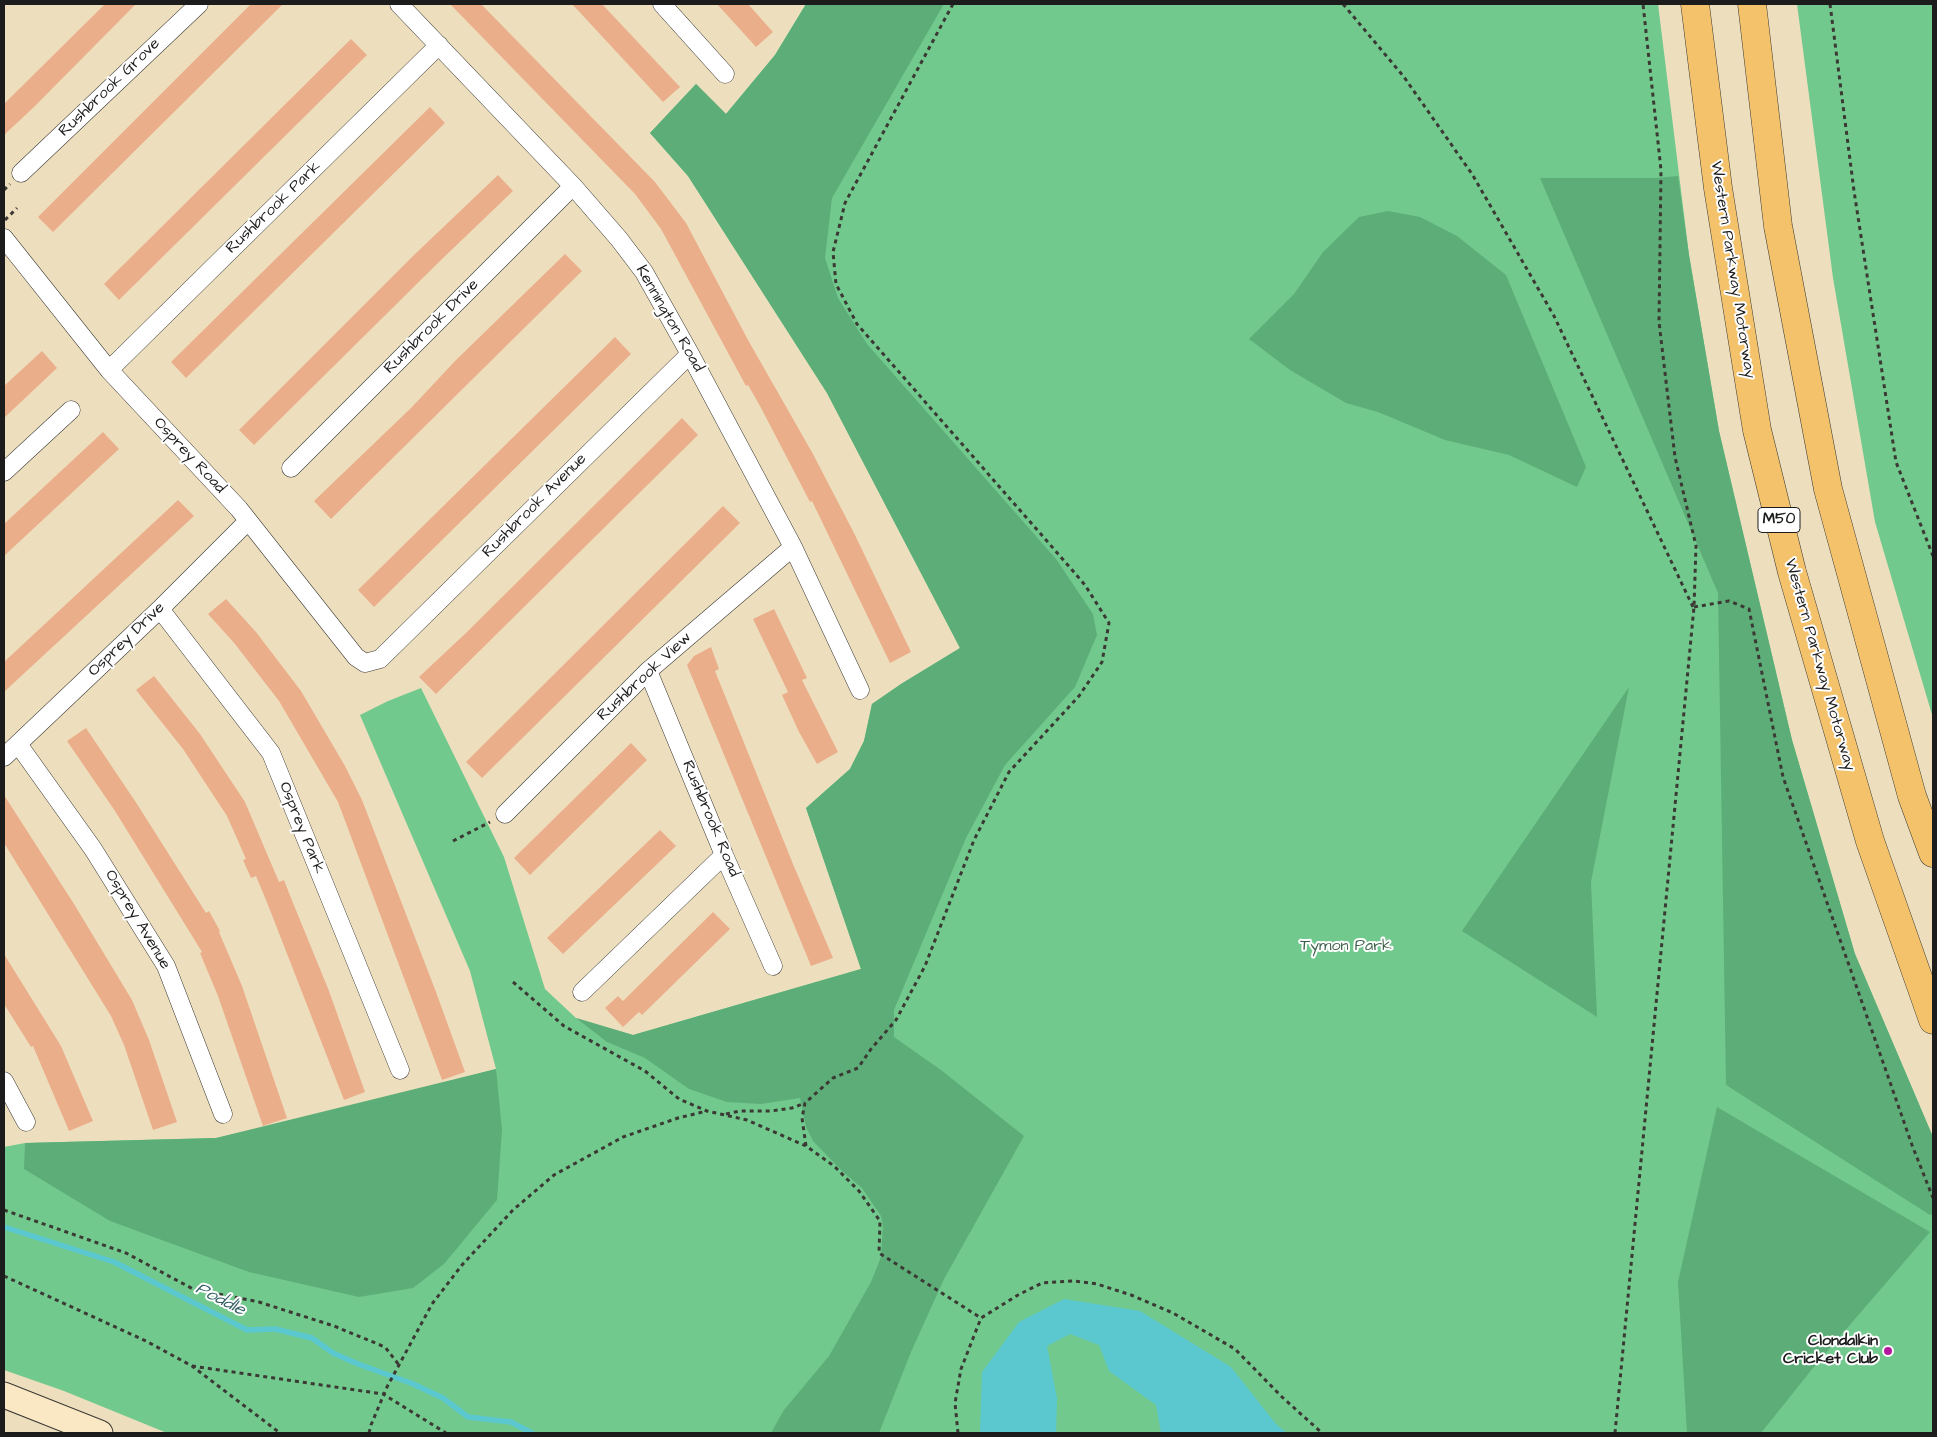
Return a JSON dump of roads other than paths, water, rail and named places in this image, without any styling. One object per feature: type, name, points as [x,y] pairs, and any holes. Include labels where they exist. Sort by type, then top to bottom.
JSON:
[{"type":"highway","name":"Western Parkway Motorway","points":[[1696,4],[1718,188],[1757,430],[1792,572],[1867,832],[1933,1020]]},
{"type":"highway","points":[[1752,4],[1778,226],[1828,489],[1912,796],[1933,853]]},
{"type":"street","name":"Rushbrook Grove","points":[[16,178],[199,4]]},
{"type":"street","name":"Kennington Road","points":[[399,4],[573,186],[620,239],[644,272],[793,547],[860,690]]},
{"type":"street","points":[[662,4],[725,74]]},
{"type":"street","name":"Rushbrook Park","points":[[109,370],[439,45]]},
{"type":"street","name":"Rushbrook Drive","points":[[291,468],[573,186]]},
{"type":"street","name":"Osprey Road","points":[[4,238],[109,370],[248,521],[356,657],[365,663],[380,659]]},
{"type":"street","name":"Rushbrook Avenue","points":[[380,659],[690,354]]},
{"type":"street","points":[[4,472],[71,410]]},
{"type":"street","name":"Osprey Drive","points":[[4,756],[160,609],[248,521]]},
{"type":"street","name":"Rushbrook View","points":[[498,818],[648,671],[793,547]]},
{"type":"street","name":"Osprey Park","points":[[160,609],[271,753],[400,1070]]},
{"type":"street","name":"Rushbrook Road","points":[[648,671],[724,855],[773,966]]},
{"type":"street","name":"Osprey Avenue","points":[[18,744],[93,849],[166,966],[222,1114]]},
{"type":"street","points":[[582,992],[724,855]]},
{"type":"street","points":[[4,1081],[26,1122]]},
{"type":"street","points":[[4,1395],[100,1433]]},
{"type":"water","points":[[1064,1299],[1140,1311],[1231,1367],[1276,1424],[1287,1433],[1161,1433],[1156,1405],[1109,1371],[1099,1345],[1070,1334],[1047,1346],[1057,1398],[1056,1433],[980,1433],[982,1372],[1019,1322]]},
{"type":"waterway","name":"Poddle","points":[[4,1227],[114,1262],[247,1330],[275,1329],[312,1338],[333,1353],[411,1383],[443,1398],[468,1417],[511,1422],[532,1433]]},
{"type":"place","name":"Clondalkin Cricket Club","points":[[1888,1351]]},
{"type":"park label","name":"Tymon Park","points":[[1346,947]]}]
